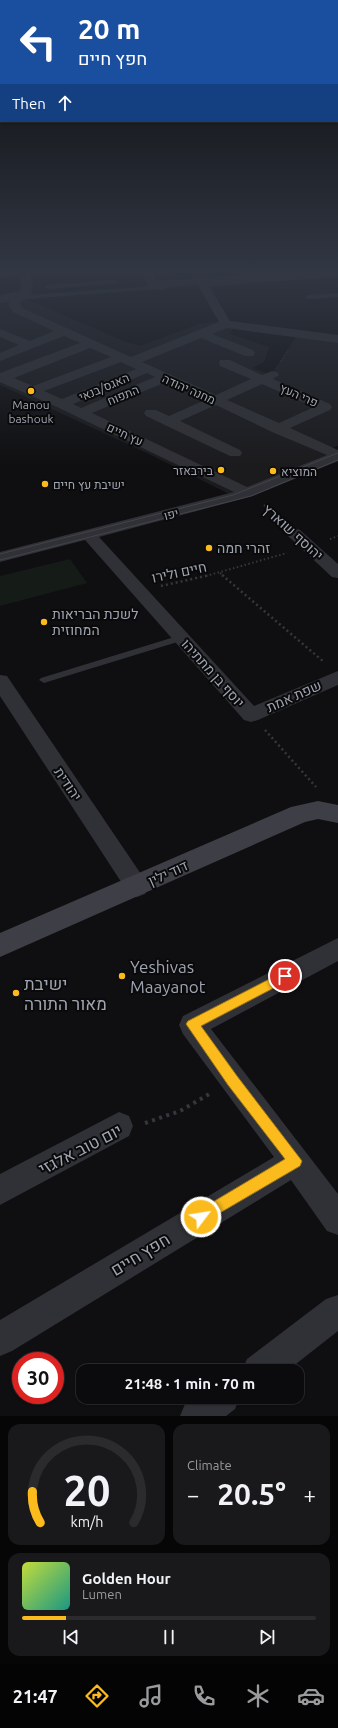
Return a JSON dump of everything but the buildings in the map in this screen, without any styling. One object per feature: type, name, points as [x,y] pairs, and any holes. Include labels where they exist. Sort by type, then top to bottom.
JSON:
[{"type":"street","points":[[3,334],[30,345]]},
{"type":"street","points":[[2,354],[58,334]]},
{"type":"street","name":"מחנה יהודה","points":[[68,334],[338,456]]},
{"type":"street","points":[[33,391],[201,334]]},
{"type":"street","name":"פרי העץ","points":[[201,334],[249,353],[221,365],[267,377],[325,407],[277,429]]},
{"type":"street","points":[[301,334],[338,339]]},
{"type":"street","points":[[1,378],[89,344]]},
{"type":"street","name":"האגס/בנאי","points":[[62,404],[146,369]]},
{"type":"street","points":[[143,442],[214,400],[267,377]]},
{"type":"street","name":"עץ חיים","points":[[1,378],[62,404],[248,493]]},
{"type":"street","name":"התפוח","points":[[81,413],[164,378]]},
{"type":"street","points":[[150,413],[167,428],[235,453]]},
{"type":"street","name":"יפו","points":[[0,557],[248,493],[338,456]]},
{"type":"street","name":"יהוסף שוארץ","points":[[294,533],[338,572]]},
{"type":"street","name":"יוסף בן מתתיהו","points":[[89,535],[251,715]]},
{"type":"street","name":"שפת אמת","points":[[251,715],[332,671]]},
{"type":"street","name":"יהודית","points":[[0,681],[137,887]]},
{"type":"street","name":"דוד ילין","points":[[0,945],[137,887],[300,814],[318,810],[338,814]]},
{"type":"street","points":[[338,949],[192,1024],[232,1080],[295,1161],[338,1220]]},
{"type":"street","name":"יום טוב אלגזי","points":[[0,1190],[119,1126]]},
{"type":"street","name":"חפץ חיים","points":[[0,1339],[295,1161]]},
{"type":"street","points":[[268,1364],[338,1311]]},
{"type":"street","points":[[197,1416],[213,1404]]},
{"type":"lane","points":[[44,680],[182,638]]},
{"type":"path","name":"יהוסף שוארץ","points":[[248,493],[294,533]]},
{"type":"path","name":"חיים ולירו","points":[[139,591],[220,573],[338,536]]},
{"type":"path","points":[[220,573],[332,671]]},
{"type":"path","name":"יוסף בן מתתיהו","points":[[251,715],[318,789]]},
{"type":"path","name":"יום טוב אלגזי","points":[[119,1126],[151,1123],[180,1111],[232,1080]]},
{"type":"shaded area","points":[[0,334],[108,334],[140,346],[172,334],[230,334],[269,347],[264,362],[253,368],[271,375],[298,334],[338,339],[338,446],[325,450],[338,455],[235,497],[149,454],[0,385]]},
{"type":"shaded area","points":[[70,559],[87,583],[0,606],[0,576]]},
{"type":"tram line","points":[[0,554],[233,495],[338,453]]},
{"type":"tram line","points":[[0,560],[251,496],[338,460]]},
{"type":"place","name":"Manou bashouk","points":[[31,391]]},
{"type":"place","name":"בירבאזר","points":[[221,470]]},
{"type":"place","name":"המוציא","points":[[273,471]]},
{"type":"place","name":"ישיבת עץ חיים","points":[[45,484]]},
{"type":"place","name":"זהרי חמה","points":[[209,548]]},
{"type":"place","name":"לשכת הבריאות המחוזית","points":[[44,622]]},
{"type":"place","name":"Yeshivas Maayanot","points":[[122,976]]},
{"type":"place","name":"ישיבת מאור התורה","points":[[16,993]]},
{"type":"route","points":[[201,1217],[295,1161],[232,1080],[192,1024],[285,976]]}]
